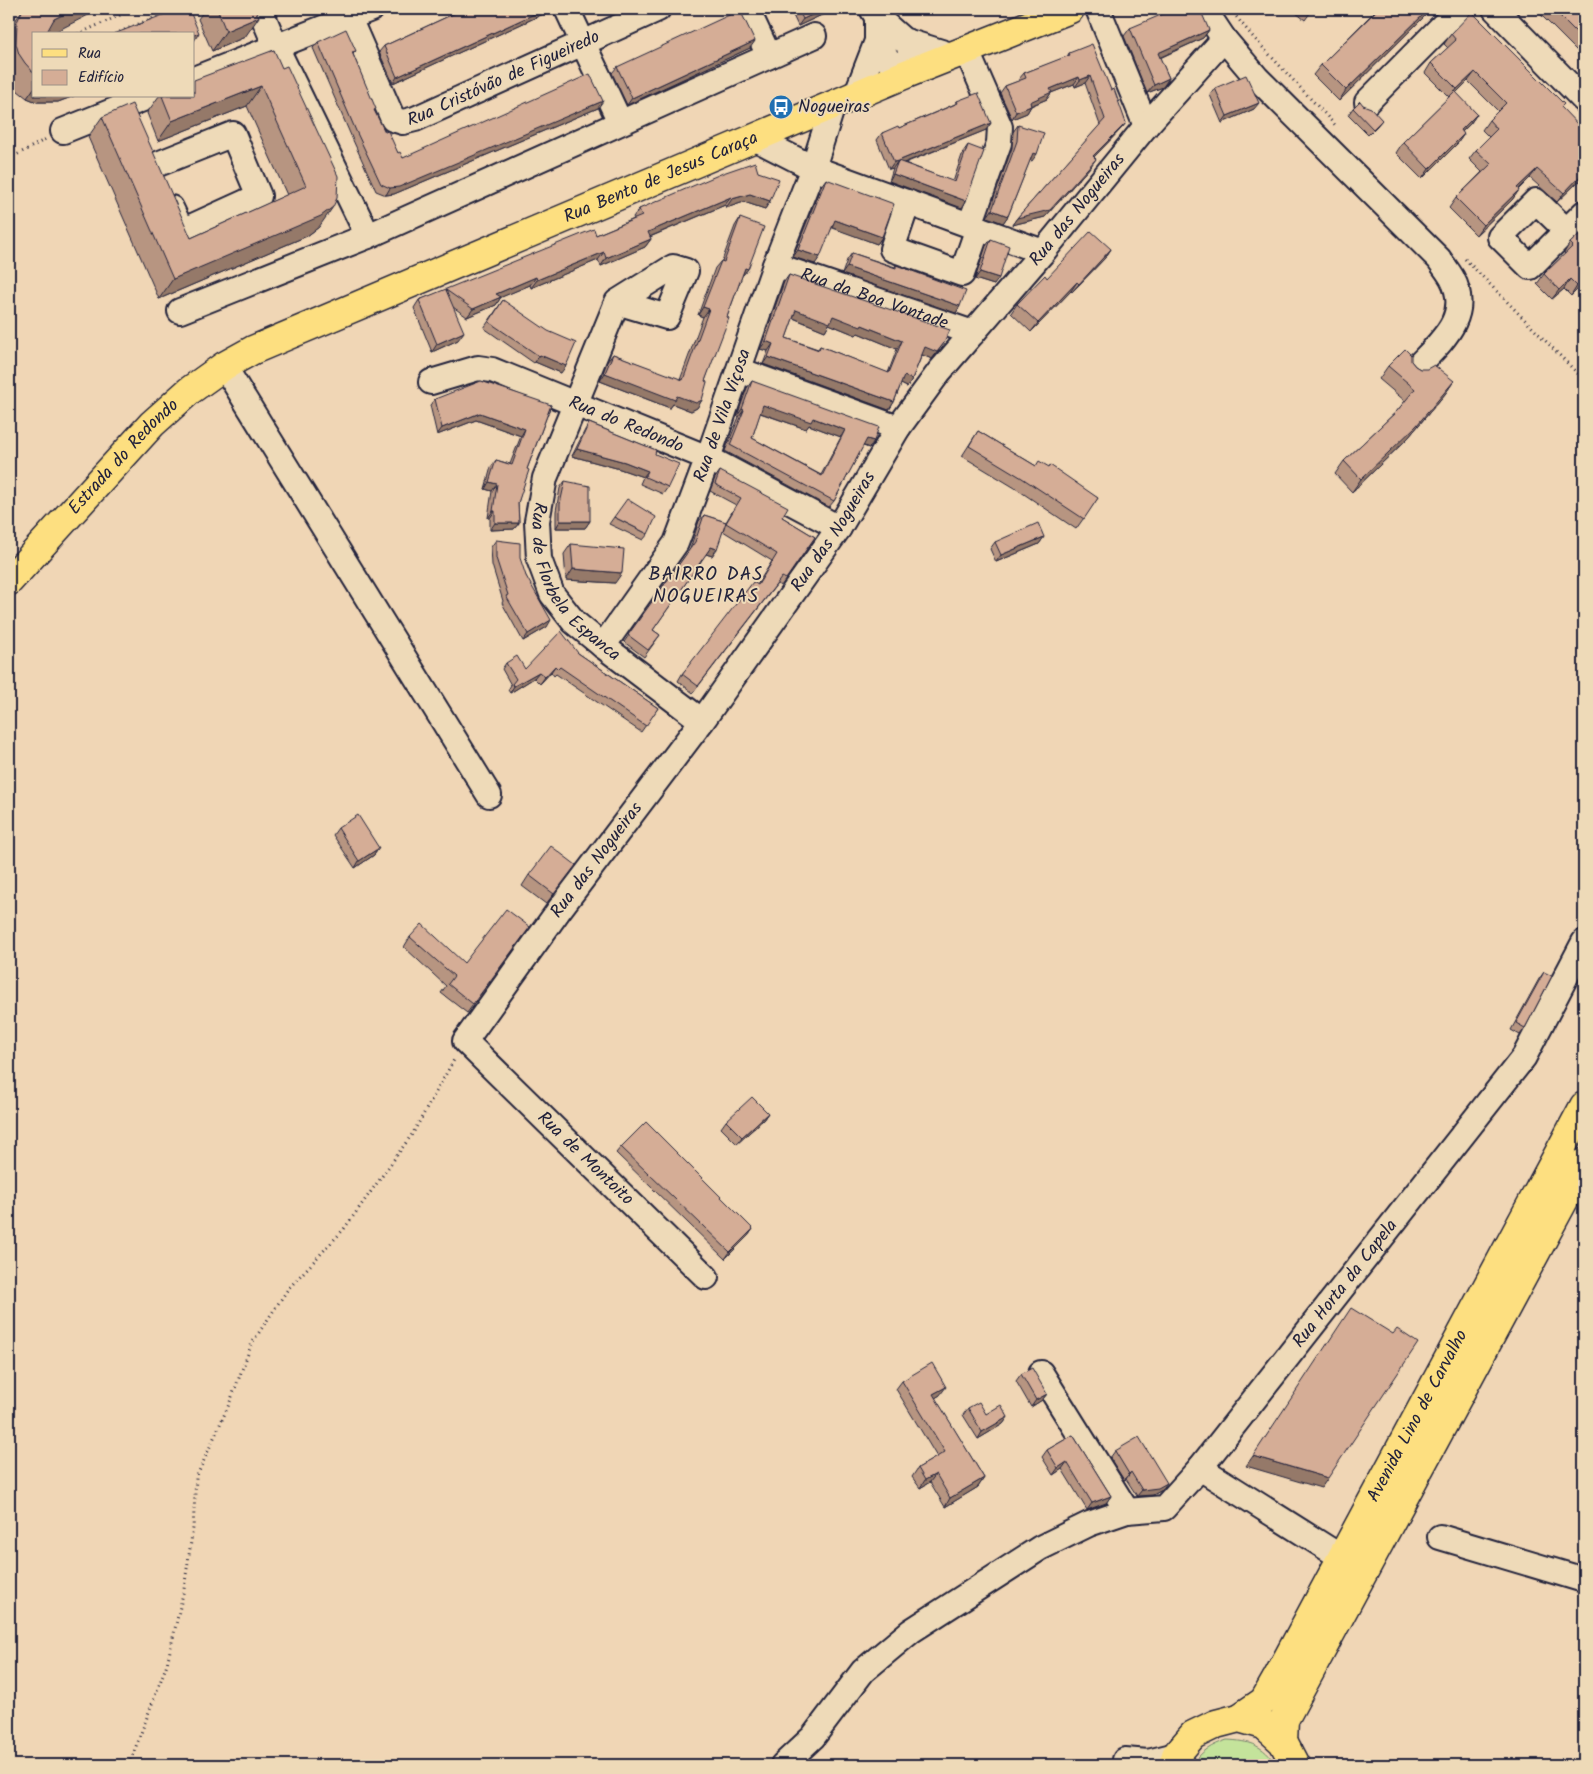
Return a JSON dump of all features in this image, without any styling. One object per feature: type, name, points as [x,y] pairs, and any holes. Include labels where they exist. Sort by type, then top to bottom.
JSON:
[{"type":"main road","name":"Rua Bento de Jesus Caraça","points":[[253,350],[906,74],[1070,9]]},
{"type":"main road","name":"Estrada do Redondo","points":[[9,581],[152,424],[189,391],[224,366],[253,350]]},
{"type":"main road","name":"Avenida Lino de Carvalho","points":[[1239,1718],[1264,1701],[1584,1106]]},
{"type":"main road","name":"Avenida Lino de Carvalho","points":[[1289,1754],[1284,1720],[1584,1163]]},
{"type":"main road","points":[[1175,1760],[1193,1735],[1216,1724],[1239,1718],[1264,1725],[1289,1754]]},
{"type":"street","points":[[260,9],[368,236]]},
{"type":"street","points":[[195,79],[371,9]]},
{"type":"street","points":[[567,9],[620,122]]},
{"type":"street","name":"Rua Cristóvão de Figueiredo","points":[[349,18],[393,119],[403,122],[415,119],[658,9]]},
{"type":"street","points":[[747,9],[769,56]]},
{"type":"street","points":[[1098,9],[1146,126]]},
{"type":"street","points":[[1204,9],[1224,39],[1257,78],[1438,259],[1452,279],[1458,296],[1457,315],[1451,330],[1415,369]]},
{"type":"street","points":[[1367,102],[1459,9]]},
{"type":"street","points":[[1495,9],[1584,100]]},
{"type":"street","points":[[874,13],[877,41],[891,65],[906,74],[908,58],[903,40]]},
{"type":"street","points":[[874,13],[903,40],[959,52],[1000,127],[999,143],[962,274],[892,249],[908,202]]},
{"type":"street","points":[[180,311],[368,236],[814,36]]},
{"type":"street","name":"Rua das Nogueiras","points":[[465,1041],[559,910],[702,721],[839,528],[898,428],[939,372],[1044,252],[1146,126],[1224,39]]},
{"type":"street","name":"Rua de Vila Viçosa","points":[[603,646],[676,543],[708,458],[775,265],[813,168],[845,100],[877,41]]},
{"type":"street","points":[[63,131],[129,114],[148,98]]},
{"type":"street","points":[[754,138],[813,168],[1044,252]]},
{"type":"street","name":"Rua da Boa Vontade","points":[[775,265],[972,333]]},
{"type":"street","name":"Rua de Florbela Espanca","points":[[616,302],[546,478],[537,521],[539,559],[552,594],[574,622],[702,721]]},
{"type":"street","points":[[224,366],[489,795]]},
{"type":"street","name":"Rua do Redondo","points":[[431,382],[478,368],[492,370],[708,458],[839,528]]},
{"type":"street","points":[[739,370],[898,428]]},
{"type":"street","name":"Rua Horta da Capela","points":[[783,1765],[813,1737],[863,1671],[911,1631],[1040,1548],[1089,1524],[1127,1511],[1164,1508],[1200,1468],[1524,1057],[1584,942]]},
{"type":"street","name":"Rua de Montoito","points":[[465,1041],[706,1277]]},
{"type":"street","points":[[1041,1373],[1127,1511]]},
{"type":"street","points":[[1200,1468],[1341,1557]]},
{"type":"street","points":[[1440,1537],[1584,1580]]},
{"type":"street","points":[[1125,1760],[1148,1762],[1175,1760]]},
{"type":"path","points":[[82,32],[134,9]]},
{"type":"path","points":[[120,32],[174,9]]},
{"type":"path","points":[[9,158],[63,131]]},
{"type":"path","points":[[130,1765],[167,1664],[184,1589],[193,1528],[196,1478],[230,1402],[252,1343],[288,1289],[344,1229],[407,1141],[465,1041]]},
{"type":"green space","points":[[1227,1740],[1255,1745],[1266,1753],[1276,1765],[1192,1765],[1207,1749]]},
{"type":"building","points":[[23,9],[74,9],[54,19],[48,32],[32,32],[32,71],[19,54],[16,44],[17,22]]},
{"type":"building","points":[[178,9],[189,9],[199,33],[195,35],[195,32],[119,32]]},
{"type":"building","points":[[217,9],[256,9],[259,17],[226,31]]},
{"type":"building","points":[[464,9],[545,9],[397,77],[384,46]]},
{"type":"building","points":[[798,9],[825,9],[803,19]]},
{"type":"building","points":[[1175,9],[1200,9],[1209,30],[1158,53],[1169,78],[1154,85],[1130,28]]},
{"type":"building","points":[[1378,9],[1429,9],[1346,90],[1321,65]]},
{"type":"building","points":[[1553,9],[1584,9],[1584,40]]},
{"type":"building","points":[[740,10],[755,41],[632,98],[617,67]]},
{"type":"building","points":[[1472,12],[1564,104],[1561,107],[1584,131],[1584,172],[1564,193],[1537,169],[1517,188],[1519,190],[1483,225],[1456,198],[1491,164],[1476,150],[1497,129],[1489,120],[1506,103],[1475,72],[1457,89],[1431,63],[1456,40],[1451,34]]},
{"type":"building","points":[[346,29],[356,51],[352,52],[376,109],[374,110],[385,132],[388,131],[398,153],[400,152],[403,158],[590,74],[603,101],[399,187],[390,188],[381,184],[318,42]]},
{"type":"building","points":[[1092,44],[1111,90],[1114,89],[1126,123],[1093,156],[1096,159],[1050,210],[1017,218],[1105,119],[1090,76],[1080,80],[1079,77],[1050,89],[1052,92],[1030,102],[1031,106],[1016,112],[1005,86],[1026,78],[1024,73]]},
{"type":"building","points":[[274,50],[282,68],[287,66],[338,176],[337,198],[333,207],[321,216],[173,279],[102,117],[132,104],[191,238],[306,186],[261,86],[172,121],[163,98],[195,98],[195,80]]},
{"type":"building","points":[[1246,75],[1259,103],[1227,116],[1215,88]]},
{"type":"building","points":[[1455,91],[1477,114],[1461,130],[1464,134],[1429,169],[1403,142]]},
{"type":"building","points":[[978,93],[991,123],[894,162],[882,133],[898,126],[899,128]]},
{"type":"building","points":[[1360,101],[1363,105],[1371,108],[1382,120],[1373,129],[1353,108]]},
{"type":"building","points":[[1018,125],[1044,133],[1037,154],[1033,153],[1008,216],[992,210],[1017,141]]},
{"type":"building","points":[[968,145],[984,151],[966,201],[893,174],[898,161],[955,182]]},
{"type":"building","points":[[755,162],[758,172],[779,179],[770,201],[750,194],[732,199],[731,197],[648,232],[651,239],[606,258],[604,252],[537,280],[536,277],[496,294],[501,297],[473,309],[446,290],[464,332],[437,344],[419,300],[594,229],[596,235],[642,216],[639,209],[723,173]]},
{"type":"building","points":[[826,179],[894,204],[882,237],[835,220],[820,257],[798,250]]},
{"type":"building","points":[[740,218],[764,227],[748,269],[745,268],[727,317],[729,318],[705,381],[707,382],[702,400],[696,403],[677,396],[675,400],[605,373],[613,354],[683,380],[709,309],[703,307],[721,261],[724,262]]},
{"type":"building","points":[[1584,230],[1584,280],[1577,286],[1570,279],[1559,290],[1544,274],[1573,246],[1570,243]]},
{"type":"building","points":[[1091,231],[1111,249],[1079,284],[1077,282],[1038,323],[1017,304],[1045,275],[1047,278]]},
{"type":"building","points":[[991,239],[1009,246],[999,278],[980,272]]},
{"type":"building","points":[[852,253],[896,268],[896,265],[966,291],[960,306],[847,267]]},
{"type":"building","points":[[789,275],[950,330],[937,352],[925,347],[912,379],[904,376],[894,402],[768,357],[773,344],[766,341]],"holes":[[[796,310],[830,323],[833,316],[902,341],[889,373],[820,346],[819,350],[786,338]]]},
{"type":"building","points":[[503,300],[548,331],[576,343],[566,366],[539,356],[489,322]]},
{"type":"building","points":[[1405,349],[1411,355],[1411,361],[1415,366],[1420,369],[1427,369],[1434,365],[1454,381],[1417,425],[1361,479],[1344,461],[1397,411],[1415,389],[1388,366]]},
{"type":"building","points":[[481,381],[551,405],[527,469],[529,470],[518,503],[519,523],[495,523],[495,511],[493,511],[497,484],[489,482],[496,460],[512,465],[525,429],[480,413],[442,428],[435,399]]},
{"type":"building","points":[[752,381],[879,427],[874,441],[867,439],[834,501],[730,445],[744,410],[742,409]],"holes":[[[763,405],[811,422],[813,418],[845,430],[822,476],[752,438]]]},
{"type":"building","points":[[589,423],[656,450],[655,454],[679,464],[668,487],[645,477],[648,471],[625,462],[577,449]]},
{"type":"building","points":[[978,431],[1036,466],[1039,461],[1049,467],[1050,465],[1098,498],[1084,519],[969,446]]},
{"type":"building","points":[[720,471],[788,507],[782,517],[815,537],[786,579],[782,577],[698,686],[682,674],[753,582],[758,585],[777,554],[726,523],[741,498],[715,484]]},
{"type":"building","points":[[565,481],[590,486],[590,521],[560,521],[560,504]]},
{"type":"building","points":[[627,499],[656,517],[648,534],[614,517]]},
{"type":"building","points":[[704,515],[726,522],[717,549],[711,547],[653,630],[660,635],[648,650],[628,635],[695,542]]},
{"type":"building","points":[[1038,523],[1044,537],[1001,555],[995,542]]},
{"type":"building","points":[[496,540],[520,543],[520,558],[526,576],[551,620],[528,634],[506,596],[508,595],[496,558]]},
{"type":"building","points":[[571,544],[624,549],[622,573],[573,569]]},
{"type":"building","points":[[561,631],[578,653],[658,708],[646,726],[560,667],[558,669],[555,666],[545,677],[539,672],[514,686],[512,684],[516,679],[506,663],[517,656],[525,669]]},
{"type":"building","points":[[358,815],[379,848],[359,861],[338,828]]},
{"type":"building","points":[[551,846],[576,865],[554,894],[529,875]]},
{"type":"building","points":[[506,909],[530,927],[473,1004],[448,984],[454,976],[410,937],[422,924],[464,963]]},
{"type":"building","points":[[1544,972],[1552,976],[1525,1028],[1516,1023]]},
{"type":"building","points":[[752,1097],[768,1113],[742,1137],[726,1121]]},
{"type":"building","points":[[646,1122],[753,1229],[730,1252],[621,1147]]},
{"type":"building","points":[[1351,1308],[1393,1334],[1397,1329],[1418,1343],[1328,1478],[1253,1456]]},
{"type":"building","points":[[932,1363],[946,1387],[933,1394],[984,1478],[950,1498],[936,1474],[925,1480],[918,1468],[945,1452],[902,1381]]},
{"type":"building","points":[[1032,1368],[1047,1394],[1036,1400],[1021,1374]]},
{"type":"building","points":[[979,1402],[986,1414],[1001,1405],[1008,1417],[982,1432],[968,1408]]},
{"type":"building","points":[[1073,1435],[1111,1496],[1092,1503],[1067,1462],[1058,1468],[1047,1450]]},
{"type":"building","points":[[1139,1437],[1167,1483],[1158,1488],[1142,1490],[1131,1472],[1129,1474],[1115,1451]]},
{"type":"place","name":"Nogueiras","points":[[781,107]]},
{"type":"district","name":"BAIRRO DAS NOGUEIRAS","points":[[706,586]]}]
